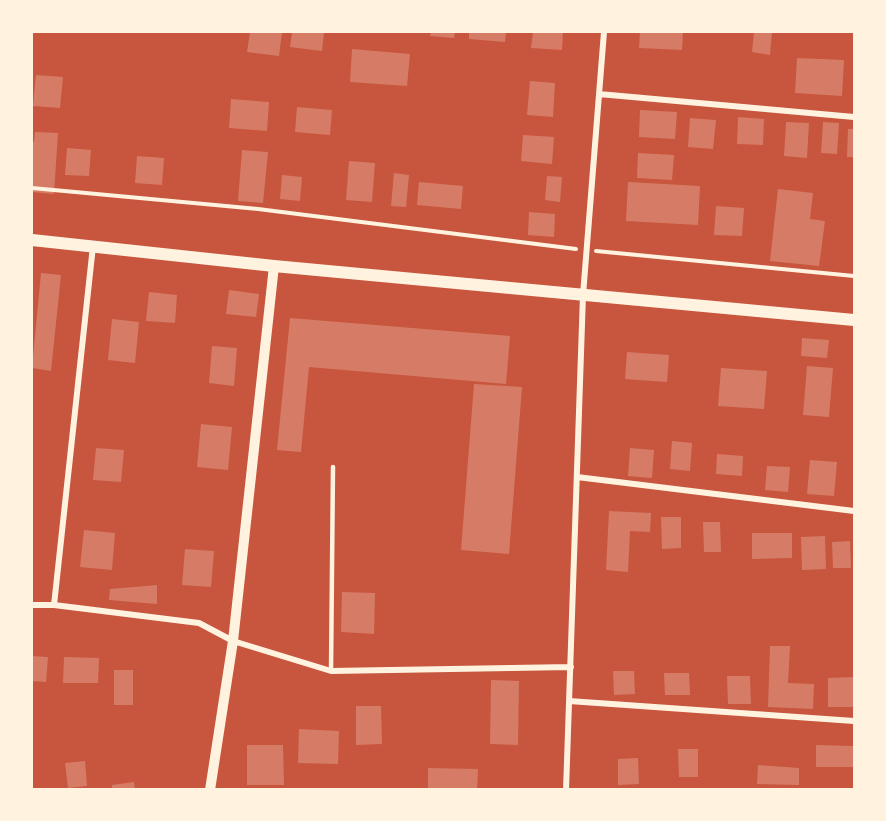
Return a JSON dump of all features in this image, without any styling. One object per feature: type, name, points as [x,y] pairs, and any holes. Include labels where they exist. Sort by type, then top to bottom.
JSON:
[{"type":"main road","points":[[32,240],[274,266],[855,320]]},
{"type":"street","points":[[566,789],[583,295],[604,32]]},
{"type":"street","points":[[599,94],[855,117]]},
{"type":"street","points":[[54,605],[93,246]]},
{"type":"street","points":[[210,789],[233,641],[274,266]]},
{"type":"street","points":[[577,477],[855,511]]},
{"type":"street","points":[[32,605],[54,605],[199,623],[233,641],[331,671],[571,668]]},
{"type":"street","points":[[569,701],[855,721]]},
{"type":"lane","points":[[331,671],[333,467]]},
{"type":"path","points":[[32,188],[258,209],[586,250],[855,276]]},
{"type":"building","points":[[250,32],[282,32],[279,56],[247,52]]},
{"type":"building","points":[[292,32],[324,32],[322,51],[290,47]]},
{"type":"building","points":[[431,32],[455,32],[454,38],[430,36]]},
{"type":"building","points":[[469,32],[506,32],[505,42],[469,39]]},
{"type":"building","points":[[533,32],[563,32],[562,50],[531,48]]},
{"type":"building","points":[[640,32],[683,32],[682,50],[639,48]]},
{"type":"building","points":[[754,32],[772,32],[770,55],[752,52]]},
{"type":"building","points":[[352,49],[410,54],[407,86],[350,82]]},
{"type":"building","points":[[797,58],[844,60],[842,96],[795,93]]},
{"type":"building","points":[[36,75],[63,77],[60,108],[33,106]]},
{"type":"building","points":[[530,81],[555,83],[553,117],[527,115]]},
{"type":"building","points":[[231,99],[269,102],[267,131],[229,128]]},
{"type":"building","points":[[297,107],[332,110],[330,135],[295,132]]},
{"type":"building","points":[[640,110],[677,112],[675,139],[639,137]]},
{"type":"building","points":[[738,117],[764,119],[763,145],[737,144]]},
{"type":"building","points":[[690,118],[716,120],[713,149],[688,147]]},
{"type":"building","points":[[786,122],[809,123],[807,158],[784,156]]},
{"type":"building","points":[[823,122],[839,123],[837,154],[821,153]]},
{"type":"building","points":[[848,129],[854,129],[854,157],[847,157]]},
{"type":"building","points":[[35,132],[58,133],[54,194],[32,192],[32,142],[34,142]]},
{"type":"building","points":[[523,135],[554,137],[552,164],[521,161]]},
{"type":"building","points":[[67,148],[91,150],[89,176],[65,175]]},
{"type":"building","points":[[242,150],[268,152],[263,203],[238,201]]},
{"type":"building","points":[[638,153],[674,155],[672,180],[637,178]]},
{"type":"building","points":[[137,156],[164,158],[162,185],[135,183]]},
{"type":"building","points":[[349,161],[375,163],[372,202],[346,200]]},
{"type":"building","points":[[394,173],[409,175],[406,207],[391,206]]},
{"type":"building","points":[[282,175],[302,177],[300,201],[280,199]]},
{"type":"building","points":[[547,176],[562,177],[560,202],[545,200]]},
{"type":"building","points":[[419,182],[463,186],[461,209],[417,205]]},
{"type":"building","points":[[628,182],[700,186],[698,225],[626,221]]},
{"type":"building","points":[[778,189],[813,193],[810,219],[825,221],[819,266],[770,261]]},
{"type":"building","points":[[716,206],[744,208],[742,236],[714,235]]},
{"type":"building","points":[[529,212],[555,214],[554,237],[528,235]]},
{"type":"building","points":[[41,273],[61,275],[51,371],[32,368]]},
{"type":"building","points":[[229,290],[259,294],[256,317],[226,314]]},
{"type":"building","points":[[149,292],[177,295],[175,323],[146,321]]},
{"type":"building","points":[[290,318],[510,336],[506,384],[309,367],[301,452],[277,450]]},
{"type":"building","points":[[112,319],[139,322],[135,363],[108,360]]},
{"type":"building","points":[[802,338],[829,340],[827,358],[801,356]]},
{"type":"building","points":[[212,346],[237,348],[234,386],[209,383]]},
{"type":"building","points":[[627,352],[669,355],[667,382],[625,379]]},
{"type":"building","points":[[807,366],[833,368],[829,417],[803,415]]},
{"type":"building","points":[[721,368],[767,371],[764,409],[718,406]]},
{"type":"building","points":[[474,384],[522,387],[509,554],[461,550]]},
{"type":"building","points":[[201,424],[232,427],[228,470],[197,467]]},
{"type":"building","points":[[672,441],[692,443],[690,471],[670,469]]},
{"type":"building","points":[[96,448],[124,450],[121,482],[93,480]]},
{"type":"building","points":[[630,448],[654,450],[652,478],[628,476]]},
{"type":"building","points":[[717,454],[743,456],[742,476],[716,474]]},
{"type":"building","points":[[810,460],[837,462],[834,496],[807,494]]},
{"type":"building","points":[[767,466],[790,467],[788,492],[765,490]]},
{"type":"building","points":[[609,511],[651,513],[650,532],[630,531],[628,572],[606,570]]},
{"type":"building","points":[[661,517],[681,517],[681,548],[662,549]]},
{"type":"building","points":[[703,522],[720,522],[721,552],[704,552]]},
{"type":"building","points":[[84,530],[115,533],[112,570],[80,567]]},
{"type":"building","points":[[752,533],[792,533],[792,558],[752,559]]},
{"type":"building","points":[[825,536],[826,569],[802,570],[801,537]]},
{"type":"building","points":[[850,541],[851,568],[833,568],[832,542]]},
{"type":"building","points":[[185,549],[214,551],[211,587],[182,585]]},
{"type":"building","points":[[157,585],[157,604],[109,600],[110,589]]},
{"type":"building","points":[[342,592],[375,593],[374,634],[341,632]]},
{"type":"building","points":[[770,646],[790,646],[788,683],[814,684],[813,709],[768,707]]},
{"type":"building","points":[[32,656],[48,657],[46,682],[32,681]]},
{"type":"building","points":[[64,657],[99,658],[98,683],[63,683]]},
{"type":"building","points":[[114,670],[133,670],[133,705],[114,705]]},
{"type":"building","points":[[613,671],[634,671],[635,694],[614,695]]},
{"type":"building","points":[[664,673],[689,673],[690,695],[665,695]]},
{"type":"building","points":[[727,676],[750,676],[751,704],[728,704]]},
{"type":"building","points":[[854,677],[854,707],[828,707],[828,678]]},
{"type":"building","points":[[491,680],[519,681],[518,745],[490,744]]},
{"type":"building","points":[[356,706],[381,706],[382,744],[356,745]]},
{"type":"building","points":[[299,729],[339,731],[338,764],[298,763]]},
{"type":"building","points":[[247,745],[283,745],[284,785],[247,785]]},
{"type":"building","points":[[816,745],[854,746],[854,767],[816,767]]},
{"type":"building","points":[[678,749],[698,749],[698,777],[679,777]]},
{"type":"building","points":[[638,758],[639,784],[618,785],[618,759]]},
{"type":"building","points":[[85,761],[87,786],[68,788],[65,763]]},
{"type":"building","points":[[758,765],[799,768],[799,785],[757,784]]},
{"type":"building","points":[[428,768],[478,769],[477,790],[428,790]]},
{"type":"building","points":[[134,782],[135,790],[112,790],[112,785]]}]
